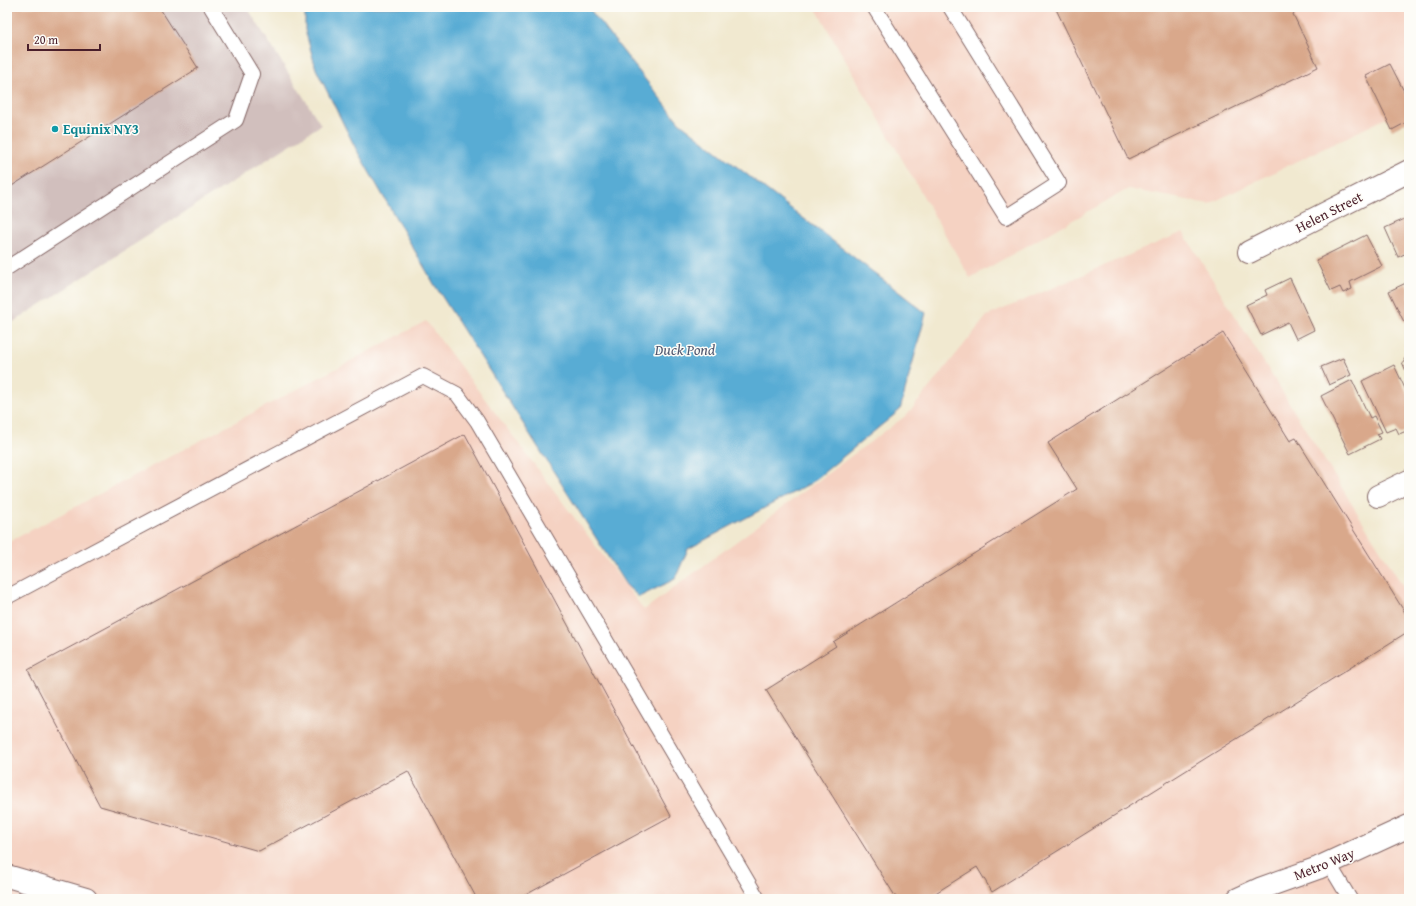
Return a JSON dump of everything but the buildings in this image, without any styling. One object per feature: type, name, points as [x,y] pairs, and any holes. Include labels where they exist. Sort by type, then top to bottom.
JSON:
[{"type":"street","name":"Helen Street","points":[[1249,252],[1409,171]]},
{"type":"street","points":[[1378,496],[1409,481]]},
{"type":"street","name":"Metro Way","points":[[1238,899],[1264,893],[1409,826]]},
{"type":"street","points":[[7,876],[86,899]]},
{"type":"lane","points":[[7,268],[236,120],[252,74],[211,7]]},
{"type":"lane","points":[[874,7],[1006,217],[1059,183],[950,7]]},
{"type":"lane","points":[[7,597],[423,376],[457,394],[477,421],[758,899]]},
{"type":"lane","points":[[1329,864],[1350,899]]},
{"type":"shaded area","points":[[7,7],[247,7],[321,125],[7,326]]},
{"type":"shaded area","points":[[815,7],[1409,7],[1409,107],[1209,204],[1128,189],[970,278]]},
{"type":"shaded area","points":[[1183,232],[1409,596],[1409,899],[7,899],[7,543],[426,321],[644,610],[908,414],[987,316]]},
{"type":"water","name":"Duck Pond","points":[[305,7],[588,7],[679,122],[926,313],[900,410],[811,483],[688,549],[675,579],[639,597],[626,585],[434,284],[356,149],[316,69],[305,30]]},
{"type":"place","name":"Equinix NY3","points":[[55,129]]}]
